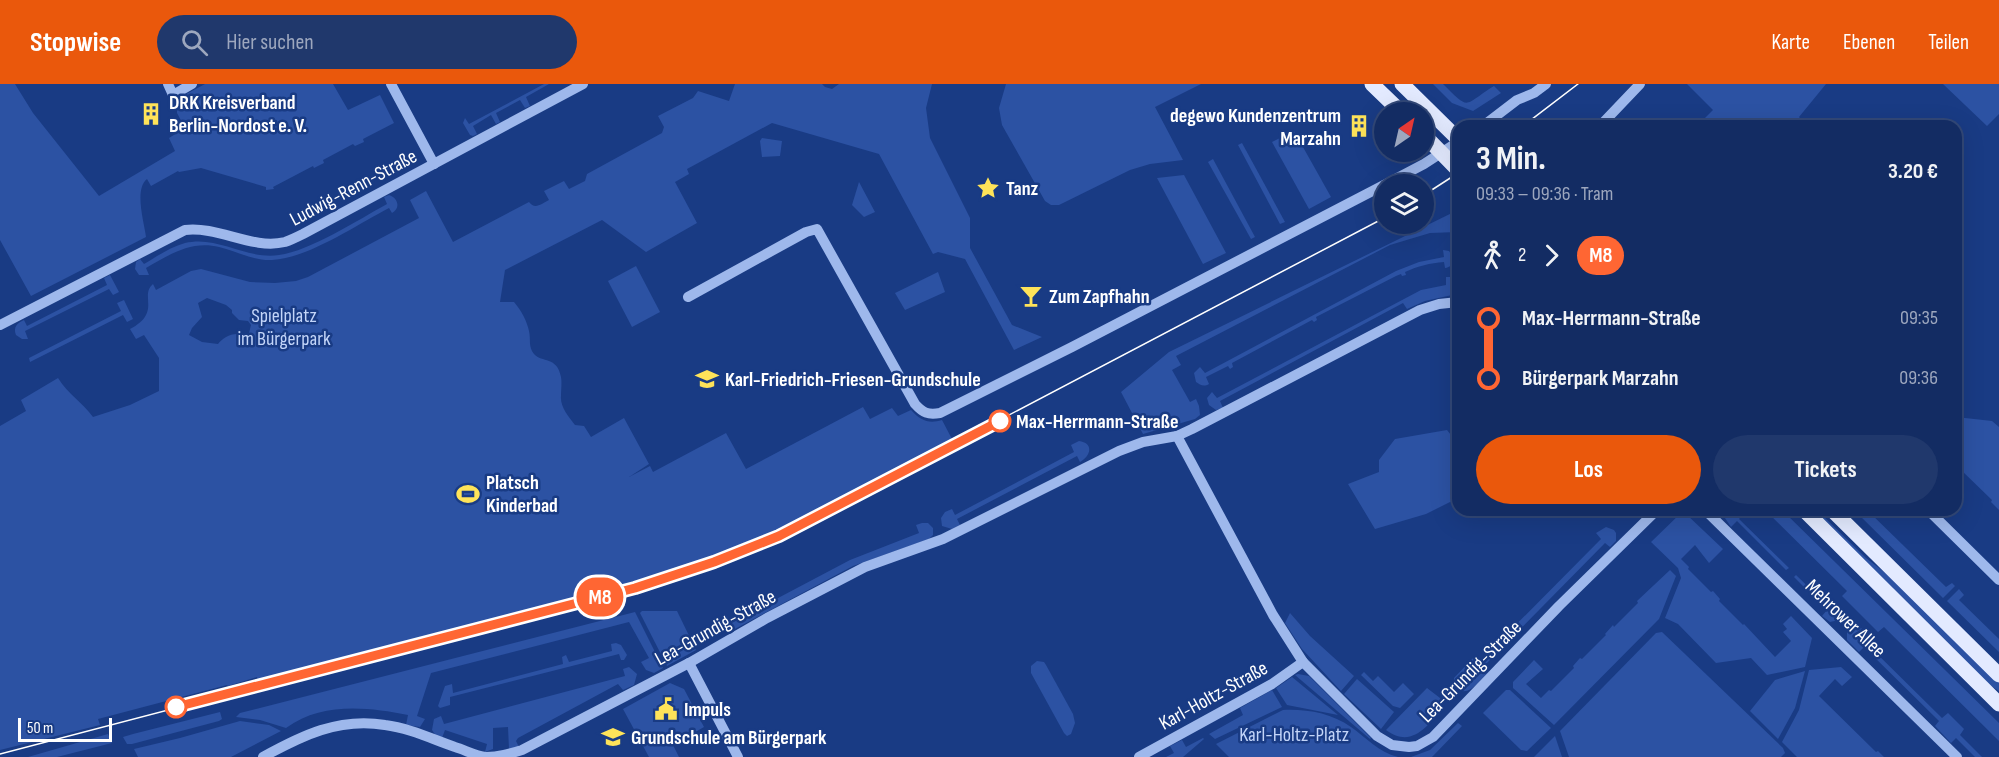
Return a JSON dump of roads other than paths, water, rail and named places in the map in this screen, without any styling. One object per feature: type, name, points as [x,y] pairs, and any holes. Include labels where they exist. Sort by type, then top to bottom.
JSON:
[{"type":"main road","points":[[1372,84],[1391,102]]},
{"type":"main road","points":[[1402,84],[1452,135]]},
{"type":"main road","points":[[1434,146],[1452,164]]},
{"type":"main road","points":[[1810,516],[1999,704]]},
{"type":"main road","points":[[1838,516],[1999,675]]},
{"type":"street","points":[[168,84],[173,94],[192,84]]},
{"type":"street","points":[[391,84],[434,164]]},
{"type":"street","name":"Ludwig-Renn-Straße","points":[[0,325],[185,230],[206,229],[251,241],[286,242],[394,187],[583,84]]},
{"type":"street","points":[[1490,120],[1517,100],[1534,93],[1546,84]]},
{"type":"street","points":[[1606,120],[1640,84]]},
{"type":"street","points":[[1404,174],[1452,145]]},
{"type":"street","points":[[688,297],[806,232],[817,229],[915,404],[921,412],[940,413],[1374,191]]},
{"type":"street","name":"Lea-Grundig-Straße","points":[[263,757],[294,740],[331,726],[369,723],[386,725],[424,736],[483,757],[504,756],[522,750],[689,663],[767,618],[865,567],[943,539],[1119,451],[1153,439],[1177,436],[1420,310],[1452,303]]},
{"type":"street","name":"Lea-Grundig-Straße","points":[[1177,436],[1273,615],[1303,662],[1377,736],[1400,747],[1417,746],[1432,737],[1559,606],[1651,516]]},
{"type":"street","name":"Mehrower Allee","points":[[1712,516],[1958,757]]},
{"type":"street","points":[[1934,516],[1999,580]]},
{"type":"street","name":"Karl-Holtz-Straße","points":[[1139,757],[1272,684],[1303,662]]},
{"type":"street","points":[[689,663],[738,757]]},
{"type":"tram line","points":[[1531,120],[1578,84]]},
{"type":"tram line","points":[[1434,189],[1452,177]]},
{"type":"tram line","points":[[0,754],[635,588],[724,557],[809,520],[1374,223]]},
{"type":"tram line","name":"M8","points":[[176,707],[635,588],[686,572],[779,536],[1000,421]]},
{"type":"place","name":"DRK Kreisverband Berlin-Nordost e. V.","points":[[151,114]]},
{"type":"place","name":"degewo Kundenzentrum Marzahn","points":[[1359,126]]},
{"type":"place","name":"Tanz","points":[[988,188]]},
{"type":"place","name":"Zum Zapfhahn","points":[[1031,296]]},
{"type":"place","name":"Karl-Friedrich-Friesen-Grundschule","points":[[707,379]]},
{"type":"place","name":"Max-Herrmann-Straße","points":[[1000,421]]},
{"type":"place","name":"Platsch Kinderbad","points":[[468,494]]},
{"type":"place","name":"Impuls","points":[[666,709]]},
{"type":"place","name":"Grundschule am Bürgerpark","points":[[613,737]]},
{"type":"park label","name":"Spielplatz im Bürgerpark","points":[[284,326]]},
{"type":"park label","name":"Karl-Holtz-Platz","points":[[1294,734]]}]
